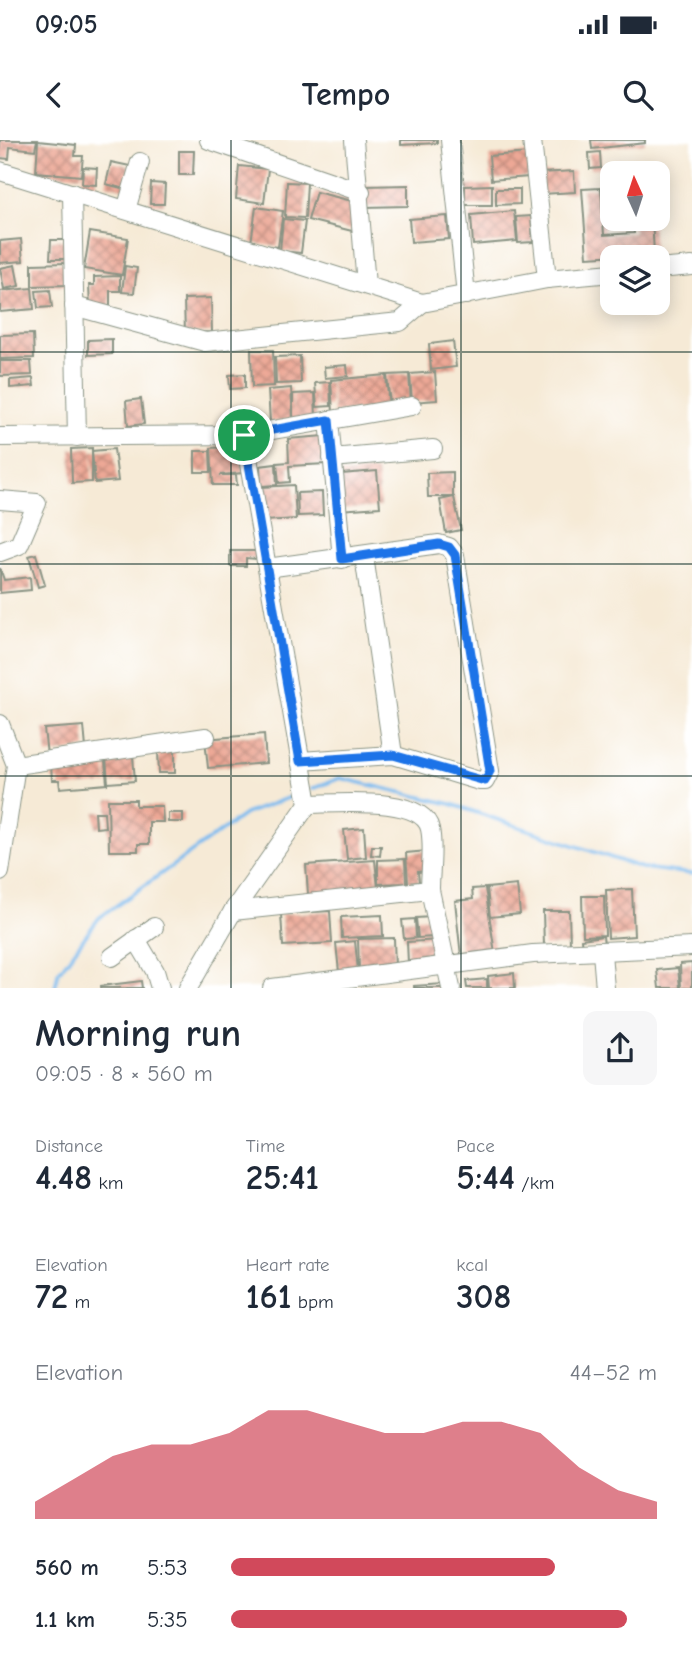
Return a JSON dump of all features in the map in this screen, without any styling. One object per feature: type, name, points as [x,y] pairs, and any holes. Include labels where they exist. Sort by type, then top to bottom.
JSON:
[{"type":"street","points":[[209,140],[361,192]]},
{"type":"street","points":[[354,140],[361,192],[366,285]]},
{"type":"street","points":[[450,140],[467,295]]},
{"type":"street","points":[[532,140],[547,279]]},
{"type":"street","points":[[126,210],[140,162]]},
{"type":"street","points":[[0,171],[422,303],[547,279],[600,274]]},
{"type":"street","points":[[72,192],[77,436]]},
{"type":"street","points":[[670,268],[692,266]]},
{"type":"street","points":[[74,306],[205,342],[401,322],[422,303]]},
{"type":"street","points":[[0,437],[244,435],[412,406]]},
{"type":"street","points":[[329,420],[342,559]]},
{"type":"street","points":[[188,988],[233,911],[307,803],[244,435]]},
{"type":"street","points":[[332,458],[433,449]]},
{"type":"street","points":[[0,500],[37,503],[19,545],[0,552]]},
{"type":"street","points":[[267,568],[439,544],[449,547],[455,555],[489,777],[485,781],[479,781],[393,755],[300,762]]},
{"type":"street","points":[[364,556],[393,755]]},
{"type":"street","points":[[0,724],[16,765],[0,872]]},
{"type":"street","points":[[16,765],[206,737]]},
{"type":"street","points":[[307,803],[397,805],[419,811],[430,827],[430,890],[451,988]]},
{"type":"street","points":[[233,911],[430,890]]},
{"type":"street","points":[[113,957],[154,927]]},
{"type":"street","points":[[136,939],[155,971],[160,988]]},
{"type":"street","points":[[272,988],[533,954],[692,947]]},
{"type":"street","points":[[602,953],[605,988]]},
{"type":"building","points":[[0,140],[37,140],[35,150],[10,147],[9,159],[0,158]]},
{"type":"building","points":[[401,140],[437,140],[437,143],[401,145]]},
{"type":"building","points":[[591,140],[645,140],[645,143],[592,149]]},
{"type":"building","points":[[38,141],[76,145],[75,156],[83,156],[81,176],[36,172]]},
{"type":"building","points":[[179,151],[194,151],[193,175],[179,175]]},
{"type":"building","points":[[600,152],[600,168],[590,169],[589,153]]},
{"type":"building","points":[[528,153],[529,177],[491,180],[489,156]]},
{"type":"building","points":[[111,162],[130,166],[125,189],[106,184]]},
{"type":"building","points":[[239,166],[268,169],[264,203],[236,199]]},
{"type":"building","points":[[83,167],[97,168],[96,185],[82,184]]},
{"type":"building","points":[[574,171],[575,192],[542,194],[540,173]]},
{"type":"building","points":[[287,182],[307,183],[305,218],[285,217]]},
{"type":"building","points":[[151,183],[165,184],[164,204],[150,204]]},
{"type":"building","points":[[408,185],[408,206],[364,207],[364,186]]},
{"type":"building","points":[[492,185],[492,205],[465,205],[465,186]]},
{"type":"building","points":[[600,188],[600,231],[604,231],[604,235],[653,231],[654,245],[600,245],[600,256],[587,257],[582,189]]},
{"type":"building","points":[[496,189],[520,189],[520,204],[496,205]]},
{"type":"building","points":[[316,192],[360,203],[352,231],[308,220]]},
{"type":"building","points":[[256,207],[283,211],[278,247],[251,243]]},
{"type":"building","points":[[514,211],[517,241],[473,245],[471,215]]},
{"type":"building","points":[[447,216],[449,239],[411,242],[409,219]]},
{"type":"building","points":[[531,216],[533,242],[518,243],[516,217]]},
{"type":"building","points":[[283,219],[305,221],[301,253],[280,251]]},
{"type":"building","points":[[90,232],[128,238],[122,275],[84,269]]},
{"type":"building","points":[[21,239],[23,261],[0,263],[0,241]]},
{"type":"building","points":[[51,240],[70,240],[69,259],[50,259]]},
{"type":"building","points":[[67,263],[68,285],[32,286],[32,264]]},
{"type":"building","points":[[15,265],[19,286],[4,289],[0,268]]},
{"type":"building","points":[[125,266],[137,268],[134,293],[122,292]]},
{"type":"building","points":[[120,276],[120,291],[110,291],[110,306],[90,307],[89,285],[94,285],[94,277]]},
{"type":"building","points":[[32,288],[34,309],[0,312],[0,291]]},
{"type":"building","points":[[50,290],[52,307],[38,308],[36,291]]},
{"type":"building","points":[[211,298],[212,332],[185,333],[184,299]]},
{"type":"building","points":[[33,334],[34,358],[0,359],[0,335]]},
{"type":"building","points":[[112,339],[112,354],[88,355],[88,340]]},
{"type":"building","points":[[453,341],[456,367],[431,370],[429,344]]},
{"type":"building","points":[[251,350],[273,350],[274,386],[252,387]]},
{"type":"building","points":[[300,356],[301,383],[276,384],[275,357]]},
{"type":"building","points":[[0,361],[31,361],[32,375],[0,376]]},
{"type":"building","points":[[347,365],[348,376],[325,378],[324,367]]},
{"type":"building","points":[[435,372],[437,400],[412,402],[410,374]]},
{"type":"building","points":[[245,374],[245,388],[230,389],[229,375]]},
{"type":"building","points":[[409,374],[411,404],[390,406],[387,375]]},
{"type":"building","points":[[386,375],[389,408],[333,413],[331,380]]},
{"type":"building","points":[[33,378],[34,386],[10,388],[10,380]]},
{"type":"building","points":[[330,382],[331,406],[317,407],[315,383]]},
{"type":"building","points":[[291,388],[293,417],[293,394],[315,393],[316,418],[270,422],[268,390]]},
{"type":"building","points":[[141,399],[144,424],[128,426],[126,401]]},
{"type":"building","points":[[324,436],[326,464],[289,466],[290,482],[279,483],[277,463],[289,462],[288,439]]},
{"type":"building","points":[[241,446],[243,473],[220,475],[236,475],[237,485],[213,485],[211,448]]},
{"type":"building","points":[[92,448],[92,482],[72,483],[71,449]]},
{"type":"building","points":[[114,449],[118,481],[95,483],[92,451]]},
{"type":"building","points":[[195,451],[210,451],[211,472],[195,472]]},
{"type":"building","points":[[276,464],[277,485],[261,486],[260,466]]},
{"type":"building","points":[[377,471],[380,507],[339,510],[341,474]]},
{"type":"building","points":[[453,472],[453,497],[428,497],[427,473]]},
{"type":"building","points":[[294,485],[296,519],[265,521],[262,487]]},
{"type":"building","points":[[322,492],[323,515],[298,516],[297,493]]},
{"type":"building","points":[[454,497],[461,530],[446,533],[440,500]]},
{"type":"building","points":[[230,551],[256,551],[256,559],[246,558],[246,566],[230,566]]},
{"type":"building","points":[[36,554],[45,585],[38,587],[29,556]]},
{"type":"building","points":[[0,568],[4,580],[30,577],[31,590],[0,593]]},
{"type":"building","points":[[84,726],[86,748],[47,755],[44,729]]},
{"type":"building","points":[[264,734],[266,763],[208,768],[205,739]]},
{"type":"building","points":[[158,751],[175,751],[175,773],[159,773]]},
{"type":"building","points":[[133,756],[135,781],[108,783],[106,758]]},
{"type":"building","points":[[105,761],[107,784],[60,788],[59,780],[52,780],[51,765]]},
{"type":"building","points":[[108,800],[136,800],[136,806],[162,806],[163,822],[149,822],[149,844],[138,844],[138,851],[109,851]]},
{"type":"building","points":[[95,812],[104,812],[105,827],[96,828]]},
{"type":"building","points":[[168,813],[183,813],[183,822],[168,822]]},
{"type":"building","points":[[364,828],[366,857],[347,859],[344,830]]},
{"type":"building","points":[[372,846],[381,846],[380,856],[371,855]]},
{"type":"building","points":[[427,851],[428,871],[418,872],[419,882],[408,883],[406,853]]},
{"type":"building","points":[[405,859],[406,883],[378,884],[378,860]]},
{"type":"building","points":[[375,860],[378,888],[308,894],[306,865]]},
{"type":"building","points":[[517,885],[520,914],[490,917],[487,888]]},
{"type":"building","points":[[485,888],[495,953],[461,956],[455,901],[473,899],[472,889]]},
{"type":"building","points":[[632,889],[634,936],[608,938],[606,890]]},
{"type":"building","points":[[582,896],[604,896],[605,935],[583,936]]},
{"type":"building","points":[[330,911],[332,943],[283,946],[281,914]]},
{"type":"building","points":[[543,911],[569,911],[570,945],[544,946]]},
{"type":"building","points":[[382,915],[383,936],[342,938],[341,917]]},
{"type":"building","points":[[432,917],[434,937],[418,938],[416,918]]},
{"type":"building","points":[[415,919],[416,938],[404,939],[402,920]]},
{"type":"building","points":[[603,936],[604,945],[582,948],[581,939]]},
{"type":"building","points":[[394,938],[395,968],[359,969],[358,939]]},
{"type":"building","points":[[440,940],[442,961],[408,963],[407,942]]},
{"type":"building","points":[[355,941],[358,971],[339,972],[336,943]]},
{"type":"building","points":[[692,963],[692,988],[681,988],[680,964]]},
{"type":"building","points":[[678,968],[680,988],[659,988],[657,970]]},
{"type":"building","points":[[514,973],[515,988],[489,988],[488,976]]},
{"type":"building","points":[[487,979],[487,988],[467,988],[466,981]]},
{"type":"building","points":[[141,981],[142,988],[101,988],[101,986]]},
{"type":"building","points":[[444,984],[445,988],[414,988],[414,986]]},
{"type":"waterway","points":[[312,789],[340,778],[451,804],[642,868],[692,874]]},
{"type":"waterway","points":[[55,988],[58,973],[99,918],[245,814],[301,793]]},
{"type":"route","points":[[329,420],[342,559],[439,544],[449,547],[455,555],[490,771],[485,781],[393,755],[300,761],[244,435],[329,420]]}]
